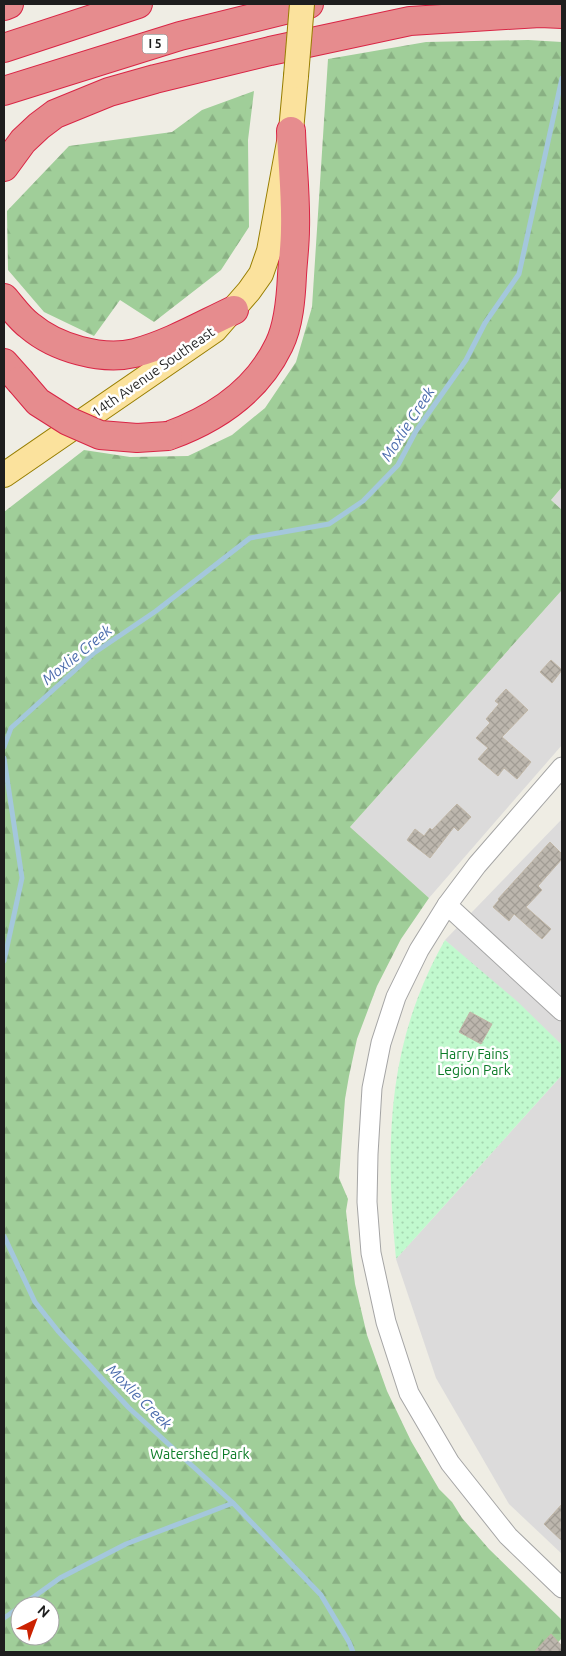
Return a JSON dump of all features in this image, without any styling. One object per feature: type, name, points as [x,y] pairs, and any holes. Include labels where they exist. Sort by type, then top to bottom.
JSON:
[{"type":"highway","points":[[4,6],[9,4]]},
{"type":"highway","points":[[4,48],[138,4]]},
{"type":"highway","name":"I 5","points":[[4,91],[180,36],[309,4]]},
{"type":"highway","points":[[4,167],[23,141],[38,126],[55,114],[109,92],[156,79],[270,51],[410,21],[540,13],[562,14]]},
{"type":"highway","points":[[12,372],[38,402],[68,421],[100,435],[137,438],[168,436],[190,428],[244,394],[265,370],[280,344],[291,303],[295,228],[291,130]]},
{"type":"highway","points":[[4,298],[28,326],[44,336],[79,351],[103,354],[134,353],[163,343],[234,310]]},
{"type":"main road","name":"14th Avenue Southeast","points":[[4,475],[215,330],[234,310],[261,274],[269,251],[291,130],[302,4]]},
{"type":"street","points":[[560,1583],[508,1536],[450,1463],[409,1393],[386,1322],[371,1253],[367,1202],[372,1088],[381,1044],[400,989],[419,950],[447,905],[476,865],[562,767]]},
{"type":"street","points":[[447,905],[562,1011]]},
{"type":"shaded area","points":[[562,487],[562,510],[551,500]]},
{"type":"shaded area","points":[[562,590],[562,745],[429,898],[350,827]]},
{"type":"shaded area","points":[[562,819],[562,1045],[445,940]]},
{"type":"shaded area","points":[[562,1075],[562,1554],[509,1504],[436,1378],[396,1259]]},
{"type":"green space","name":"Watershed Park","points":[[528,40],[562,42],[562,487],[551,500],[562,510],[562,590],[350,827],[429,898],[401,939],[377,986],[357,1039],[345,1099],[339,1178],[348,1199],[346,1211],[355,1284],[367,1335],[387,1391],[411,1441],[439,1489],[452,1502],[462,1518],[489,1549],[562,1620],[562,1638],[549,1652],[4,1652],[4,512],[84,450],[130,457],[188,456],[232,435],[265,408],[296,362],[312,307],[328,59],[426,42]]},
{"type":"green space","points":[[254,91],[248,140],[249,227],[221,270],[154,322],[120,300],[94,336],[44,312],[8,270],[7,211],[69,146],[172,132],[202,110]]},
{"type":"green space","name":"Harry Fains Legion Park","points":[[445,940],[518,1002],[562,1045],[562,1075],[396,1259],[391,1175],[394,1095],[401,1056],[411,1018],[426,979]]},
{"type":"building","points":[[551,660],[562,670],[552,683],[540,672]]},
{"type":"building","points":[[506,689],[528,710],[502,737],[531,762],[517,779],[504,768],[498,776],[478,759],[488,748],[476,738],[490,723],[486,719],[499,704],[495,701]]},
{"type":"building","points":[[457,804],[471,817],[458,831],[454,827],[430,858],[407,840],[415,829],[424,836],[430,828],[432,830]]},
{"type":"building","points":[[550,842],[562,854],[562,859],[538,886],[542,890],[526,907],[551,929],[542,939],[514,914],[509,921],[493,907],[498,899]]},
{"type":"building","points":[[470,1012],[492,1024],[481,1044],[459,1032]]},
{"type":"building","points":[[562,1504],[562,1541],[544,1524]]},
{"type":"building","points":[[551,1634],[562,1646],[562,1652],[534,1652]]},
{"type":"waterway","name":"Moxlie Creek","points":[[4,747],[11,728],[94,653],[156,611],[250,538],[329,524],[363,501],[398,465],[416,431],[466,360],[485,323],[519,274],[562,78]]},
{"type":"waterway","name":"Moxlie Creek","points":[[4,758],[22,878],[4,961]]},
{"type":"waterway","name":"Moxlie Creek","points":[[4,1236],[35,1302],[58,1331],[129,1408],[233,1503],[321,1595],[353,1652]]},
{"type":"waterway","points":[[35,1596],[60,1578],[126,1544],[233,1503]]},
{"type":"waterway","points":[[4,1618],[10,1614]]}]
